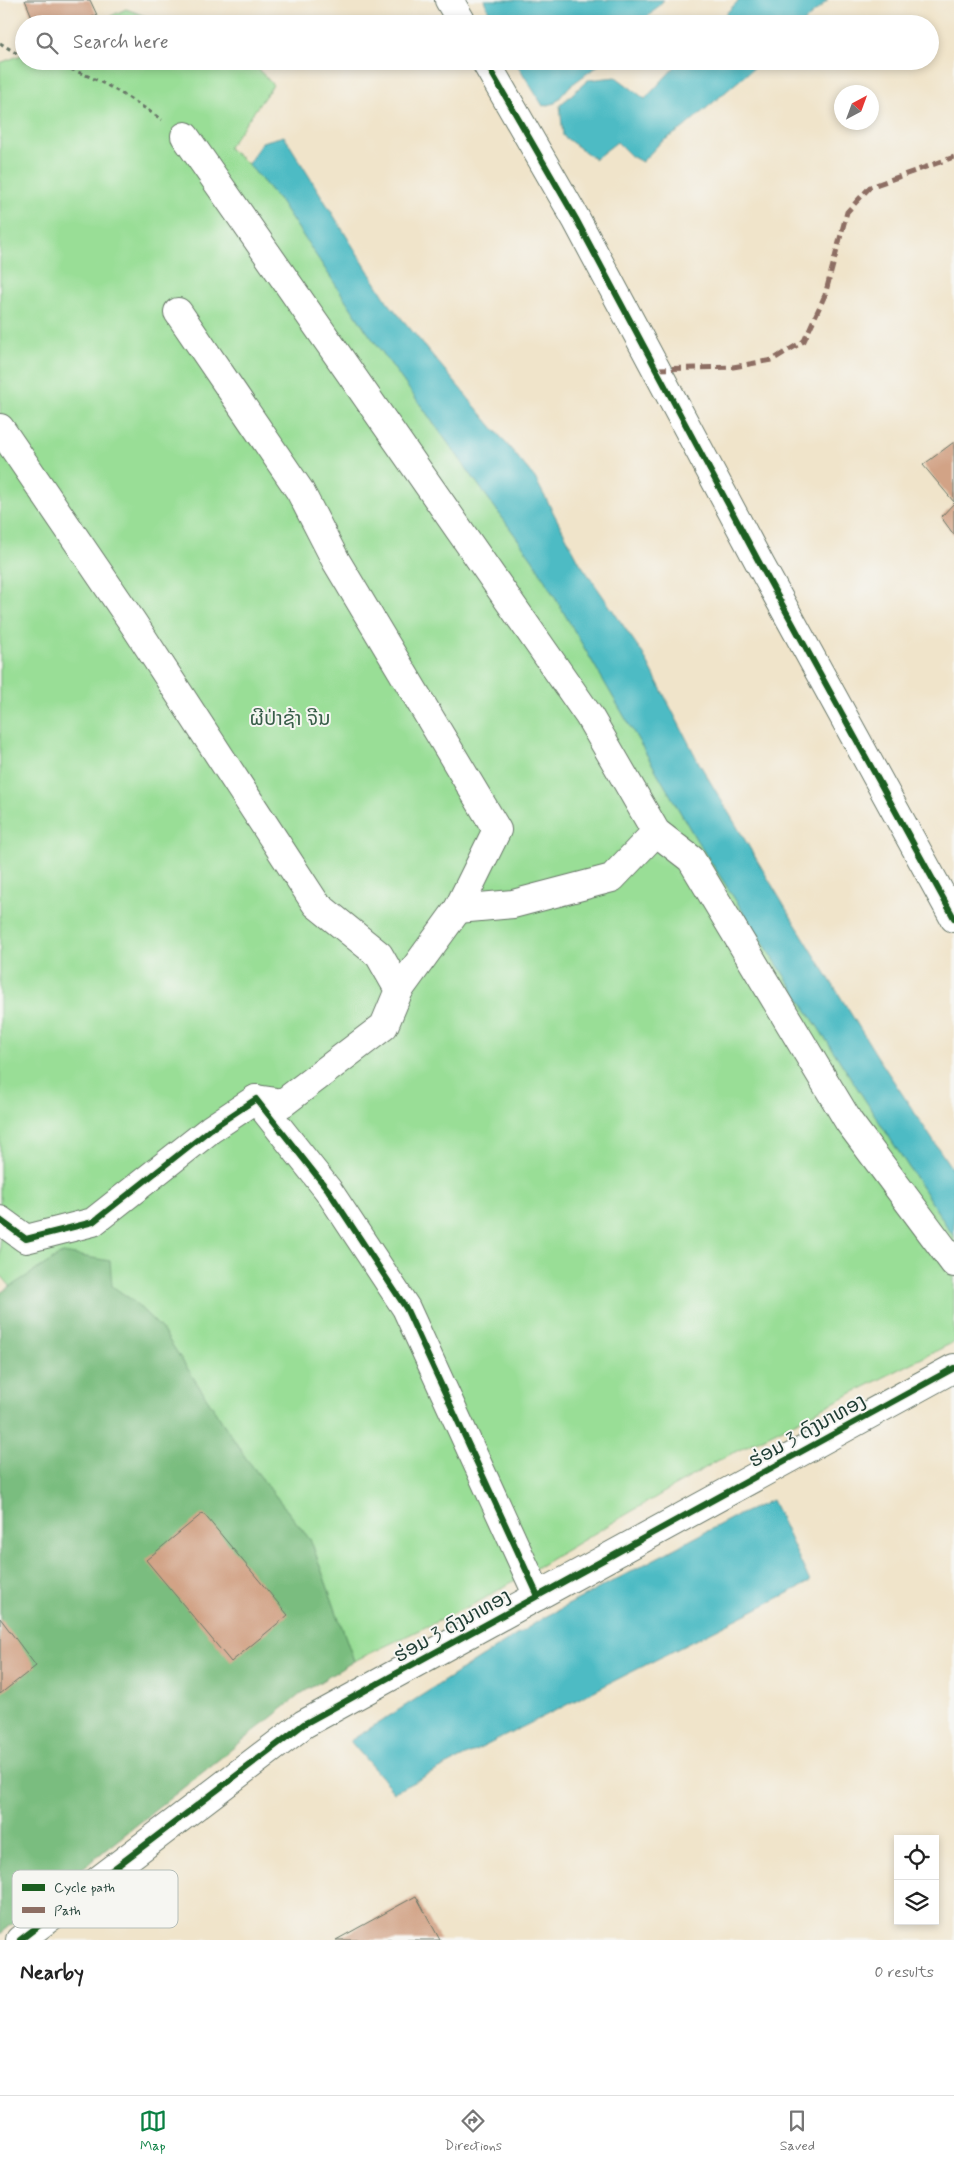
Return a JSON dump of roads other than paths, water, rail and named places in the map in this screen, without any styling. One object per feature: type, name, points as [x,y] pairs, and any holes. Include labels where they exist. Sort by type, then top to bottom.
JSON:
[{"type":"street","points":[[449,0],[458,15]]},
{"type":"street","points":[[490,70],[576,218],[765,572],[954,918]]},
{"type":"street","points":[[185,136],[589,716],[656,832],[691,859],[849,1122],[954,1263]]},
{"type":"street","points":[[0,1220],[26,1239],[93,1222],[210,1129],[256,1099],[283,1103],[349,1054],[384,1026],[399,990],[458,909],[497,830],[341,570],[300,491],[178,312]]},
{"type":"street","points":[[0,428],[133,623],[316,904],[379,955],[399,990]]},
{"type":"street","points":[[458,909],[513,904],[612,878],[656,832]]},
{"type":"street","points":[[256,1099],[328,1190],[406,1308],[538,1596]]},
{"type":"street","name":"ຮ່ອມ 3 ດົງນາທອງ","points":[[112,1870],[304,1724],[954,1368]]},
{"type":"street","name":"ຮ່ອມ 3 ດົງນາທອງ","points":[[20,1940],[36,1928]]},
{"type":"water","points":[[484,0],[664,0],[650,15],[490,15]]},
{"type":"water","points":[[739,0],[828,0],[812,15],[725,15]]},
{"type":"water","points":[[521,70],[592,70],[570,86],[555,103],[543,106]]},
{"type":"water","points":[[672,70],[751,70],[682,129],[660,143],[642,162],[631,156],[617,142],[595,159],[563,136],[560,105],[588,80],[616,77],[645,99]]},
{"type":"water","points":[[284,136],[387,301],[535,478],[580,563],[643,654],[699,763],[788,912],[877,1056],[954,1172],[954,1237],[696,839],[533,560],[361,323],[280,201],[248,164],[262,142]]},
{"type":"water","points":[[772,1500],[810,1582],[394,1792],[350,1741],[543,1618],[732,1518]]},
{"type":"park label","name":"ຜີປ່າຊ້າ ຈີນ","points":[[290,718]]}]
